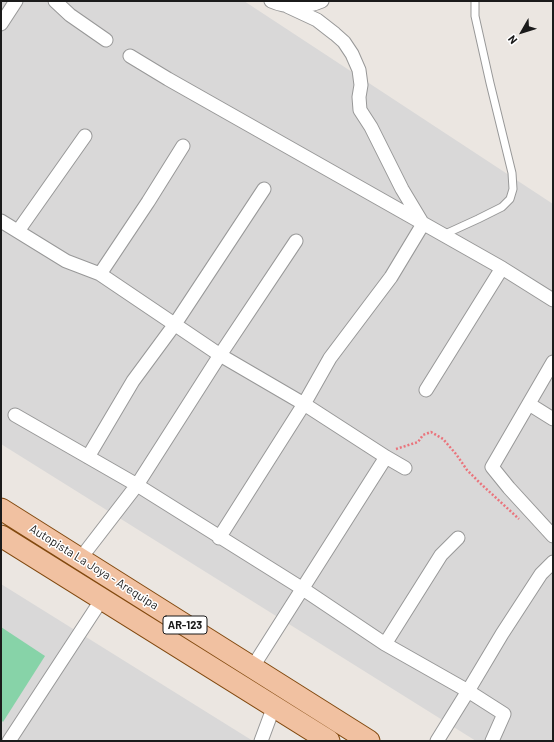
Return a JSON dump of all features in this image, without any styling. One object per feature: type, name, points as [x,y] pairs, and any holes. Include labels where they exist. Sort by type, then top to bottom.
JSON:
[{"type":"main road","name":"Autopista La Joya - Arequipa","points":[[1,509],[369,741]]},
{"type":"main road","name":"Autopista La Joya - Arequipa","points":[[1,536],[329,741]]},
{"type":"street","points":[[1,24],[16,1]]},
{"type":"street","points":[[55,1],[70,15],[106,40]]},
{"type":"street","points":[[271,1],[287,6],[317,20],[344,42],[352,54],[359,70],[360,110],[402,189],[423,224]]},
{"type":"street","points":[[287,6],[303,6],[322,1]]},
{"type":"street","points":[[130,56],[502,268],[553,300]]},
{"type":"street","points":[[18,231],[85,136]]},
{"type":"street","points":[[100,274],[183,146]]},
{"type":"street","points":[[88,457],[133,381],[175,324],[264,189]]},
{"type":"street","points":[[1,221],[66,261],[100,274],[220,355],[304,404],[405,468]]},
{"type":"street","points":[[220,538],[304,404],[330,358],[391,277],[423,224]]},
{"type":"street","points":[[80,559],[137,485],[220,355],[296,241]]},
{"type":"street","points":[[426,390],[502,268]]},
{"type":"street","points":[[553,362],[492,467],[553,536]]},
{"type":"street","points":[[529,404],[553,419]]},
{"type":"street","points":[[15,415],[137,485],[303,589],[385,644],[468,691],[504,714],[492,741]]},
{"type":"street","points":[[252,668],[386,457]]},
{"type":"street","points":[[385,644],[441,555],[458,538]]},
{"type":"street","points":[[437,741],[502,634],[541,574],[553,562]]},
{"type":"street","points":[[15,739],[102,599]]},
{"type":"street","points":[[262,741],[274,706]]},
{"type":"lane","points":[[443,235],[502,207],[510,199],[513,190],[512,173],[475,16],[475,1]]},
{"type":"path","points":[[386,457],[395,450],[418,442],[431,432],[443,439],[467,470],[518,519],[523,522]]},
{"type":"shaded area","points":[[1,1],[244,1],[553,204],[553,741],[476,741],[1,444]]},
{"type":"shaded area","points":[[1,584],[253,741],[1,741]]},
{"type":"green space","points":[[1,627],[45,656],[3,722],[1,720]]}]
